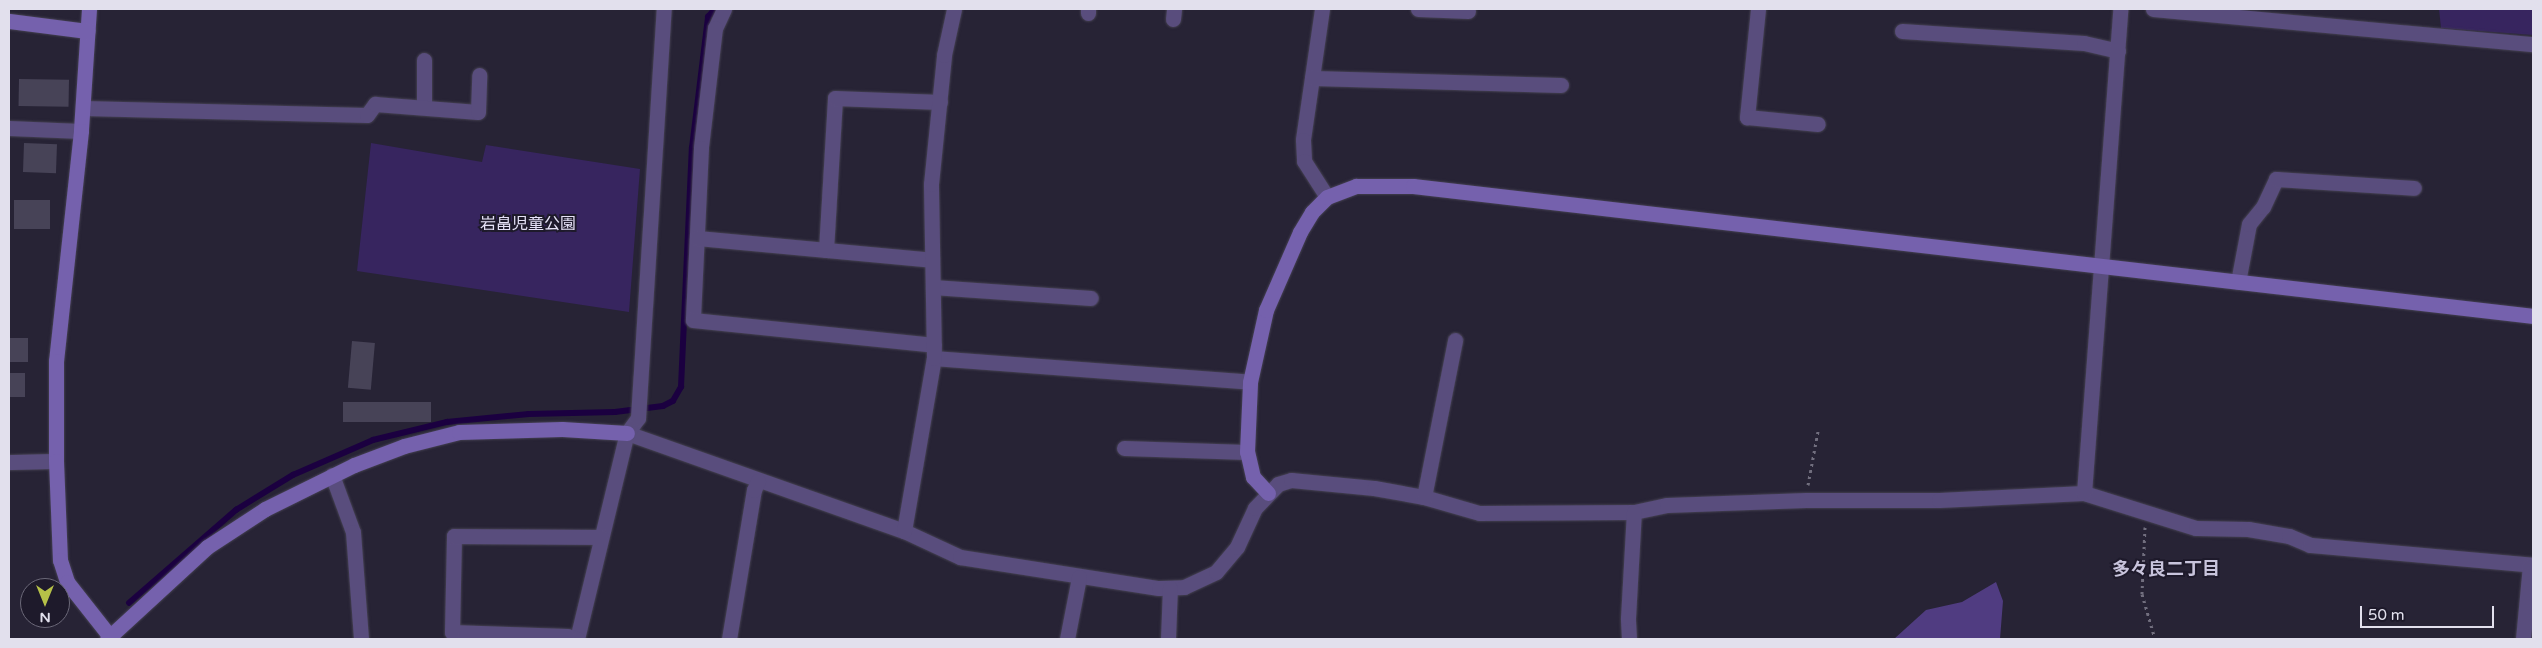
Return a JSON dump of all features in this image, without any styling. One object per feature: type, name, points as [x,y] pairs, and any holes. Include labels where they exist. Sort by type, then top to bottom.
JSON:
[{"type":"street","points":[[89,9],[81,131],[56,361],[56,461],[60,560],[67,582],[110,638],[207,547],[265,509],[332,475],[404,446],[459,432],[562,429],[627,433],[758,481],[904,531],[960,557],[1079,577],[1170,588],[1200,582],[1222,567],[1237,547],[1255,508],[1278,484],[1291,480],[1374,488],[1424,497],[1479,513],[1634,512],[1667,505],[1806,500],[1939,500],[2084,494],[2196,528],[2248,528],[2289,536],[2310,545],[2532,565],[2523,639]]},
{"type":"street","points":[[602,537],[454,536],[452,632],[567,636],[577,639],[602,537],[627,433],[638,418],[664,9]]},
{"type":"street","points":[[724,9],[715,28],[700,148],[693,320],[698,323],[934,352],[1250,382]]},
{"type":"street","points":[[904,531],[934,352],[931,184],[944,55],[954,9]]},
{"type":"street","points":[[1322,9],[1303,140],[1304,161],[1326,198]]},
{"type":"street","points":[[1418,9],[1468,11]]},
{"type":"street","points":[[1758,9],[1747,117],[1818,124]]},
{"type":"street","points":[[2084,494],[2120,9]]},
{"type":"street","points":[[2153,9],[2533,44]]},
{"type":"street","points":[[9,21],[87,31]]},
{"type":"street","points":[[1902,31],[2084,43],[2118,51]]},
{"type":"street","points":[[424,60],[424,106]]},
{"type":"street","points":[[83,108],[367,115],[375,104],[424,106],[478,112],[479,75]]},
{"type":"street","points":[[1312,78],[1561,85]]},
{"type":"street","points":[[826,250],[835,98],[940,102]]},
{"type":"street","points":[[9,128],[81,131]]},
{"type":"street","points":[[2238,282],[2249,224],[2263,207],[2276,179],[2414,188]]},
{"type":"street","points":[[1268,493],[1253,477],[1247,452],[1250,382],[1266,310],[1300,232],[1312,212],[1326,198],[1356,186],[1412,186],[2533,316]]},
{"type":"street","points":[[697,238],[932,260]]},
{"type":"street","points":[[933,286],[1090,298]]},
{"type":"street","points":[[1424,497],[1455,340]]},
{"type":"street","points":[[1124,448],[1247,452]]},
{"type":"street","points":[[9,462],[56,461]]},
{"type":"street","points":[[332,475],[353,532],[361,639]]},
{"type":"street","points":[[729,639],[754,490],[758,481]]},
{"type":"street","points":[[1629,639],[1628,618],[1634,512]]},
{"type":"street","points":[[1067,639],[1079,577]]},
{"type":"street","points":[[1168,639],[1170,588]]},
{"type":"path","points":[[1806,500],[1818,431]]},
{"type":"path","points":[[2145,514],[2142,594],[2155,639]]},
{"type":"green space","points":[[2439,9],[2533,9],[2533,35],[2441,28]]},
{"type":"green space","name":"岩畠児童公園","points":[[371,143],[482,162],[486,145],[640,169],[629,312],[357,271]]},
{"type":"shaded area","points":[[1996,582],[2003,601],[2000,639],[1894,639],[1926,610],[1962,602]]},
{"type":"building","points":[[19,79],[69,80],[69,107],[19,106]]},
{"type":"building","points":[[24,143],[57,144],[56,173],[23,172]]},
{"type":"building","points":[[14,200],[50,200],[50,229],[14,229]]},
{"type":"building","points":[[9,338],[28,338],[28,362],[9,362]]},
{"type":"building","points":[[352,341],[375,343],[371,390],[348,388]]},
{"type":"building","points":[[9,373],[25,373],[25,397],[9,397]]},
{"type":"building","points":[[343,402],[431,402],[431,422],[343,422]]},
{"type":"waterway","points":[[129,603],[236,510],[293,475],[373,440],[447,422],[529,414],[615,412],[663,406],[673,401],[681,387],[692,148],[708,17],[715,9]]},
{"type":"district","name":"多々良二丁目","points":[[2166,569]]}]
